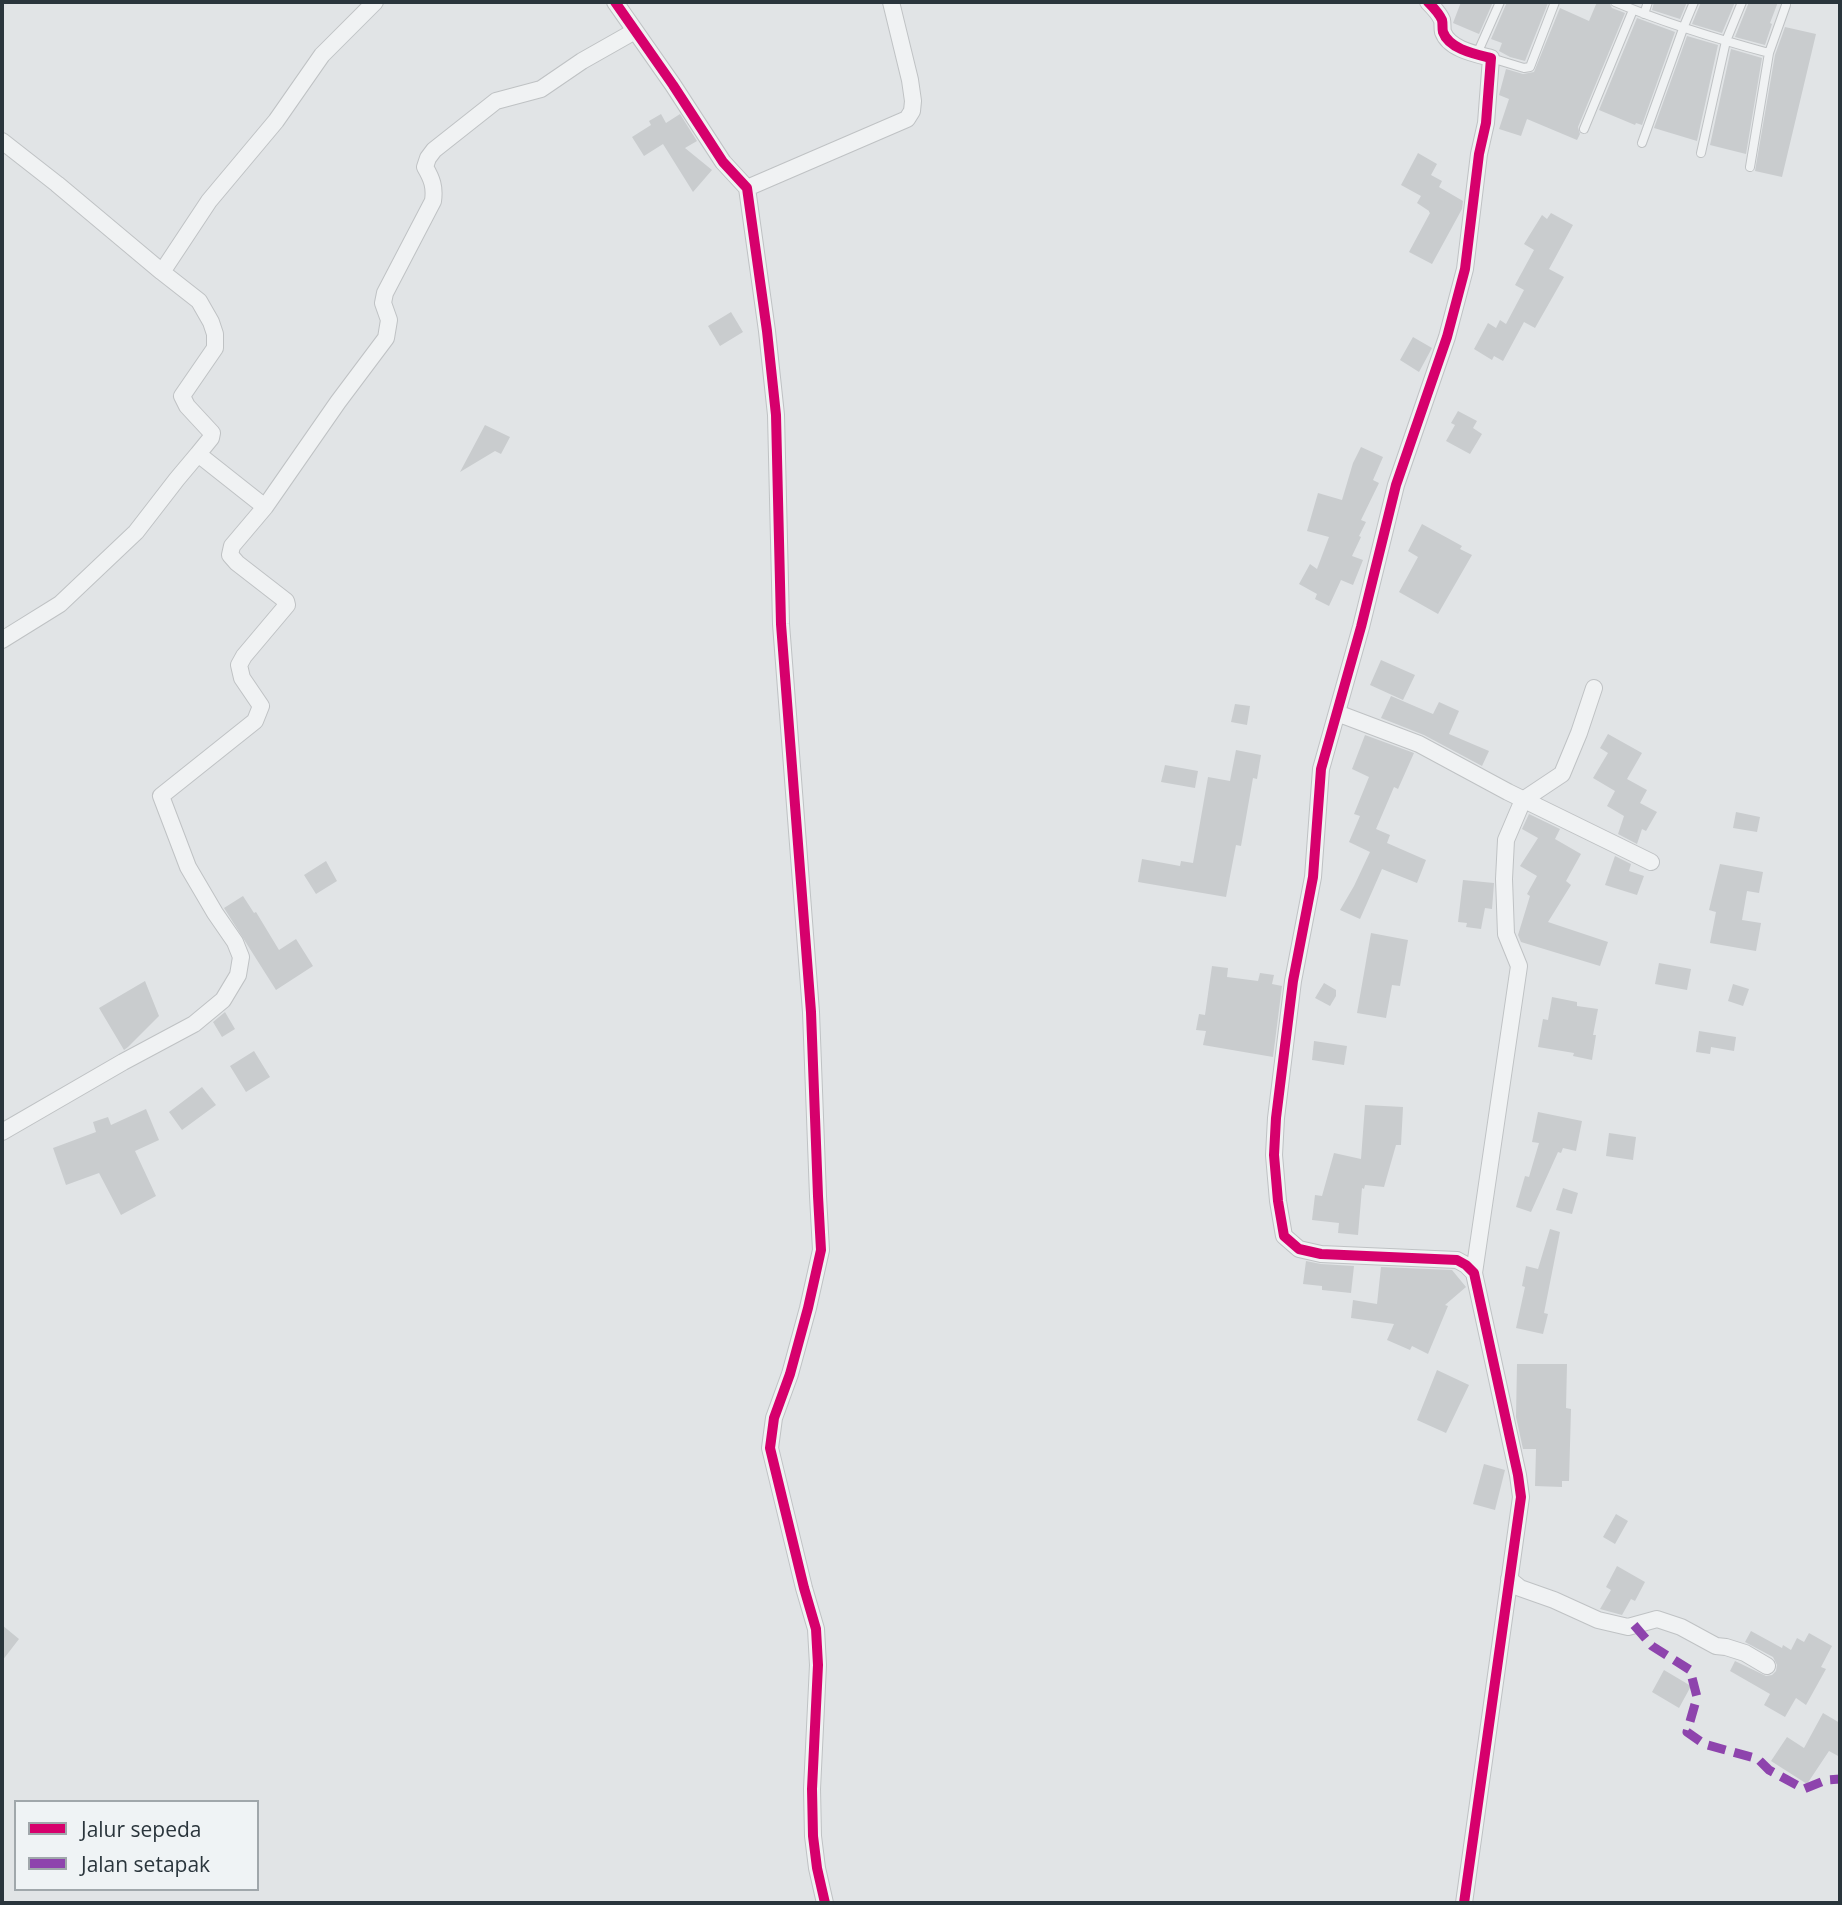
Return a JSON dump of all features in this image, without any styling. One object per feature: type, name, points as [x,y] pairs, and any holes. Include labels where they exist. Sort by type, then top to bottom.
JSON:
[{"type":"street","points":[[162,272],[209,201],[276,121],[322,55],[375,2]]},
{"type":"street","points":[[615,2],[723,162],[747,188],[767,331],[776,415],[781,624],[811,1012],[821,1250],[790,1374],[774,1418],[771,1448],[816,1629],[818,1665],[812,1788],[813,1836],[825,1903]]},
{"type":"street","points":[[747,188],[906,119],[912,111],[913,101],[891,2]]},
{"type":"street","points":[[1428,2],[1437,12],[1443,32],[1450,43],[1484,56],[1486,123],[1479,154],[1465,269],[1447,337],[1396,485],[1361,626],[1321,769],[1313,877],[1293,981],[1274,1155],[1284,1236],[1300,1249],[1321,1254],[1457,1260],[1474,1273]]},
{"type":"street","points":[[2,1132],[194,1024],[223,1000],[238,975],[240,957],[235,942],[188,867],[161,796],[246,730],[260,713],[261,706],[239,673],[239,665],[285,608],[286,601],[237,563],[230,555],[232,546],[265,507],[386,338],[389,320],[383,303],[385,293],[433,201],[433,181],[425,167],[434,150],[496,101],[541,89],[582,61],[635,31]]},
{"type":"street","points":[[2,141],[200,301],[215,334],[215,348],[183,396],[187,406],[212,433],[211,438],[136,533],[60,604],[2,640]]},
{"type":"street","points":[[198,454],[265,507]]},
{"type":"street","points":[[1464,1903],[1521,1497],[1474,1273],[1519,966],[1506,934],[1506,840],[1523,800],[1562,774],[1594,688]]},
{"type":"street","points":[[1337,713],[1419,744],[1523,800],[1651,862]]},
{"type":"street","points":[[1509,1579],[1520,1588],[1598,1620],[1628,1627],[1657,1619],[1681,1627],[1716,1646],[1745,1653],[1767,1666]]},
{"type":"lane","points":[[1500,2],[1484,56],[1524,68],[1530,67],[1556,2]]},
{"type":"lane","points":[[1615,2],[1726,41],[1769,52]]},
{"type":"lane","points":[[1644,14],[1648,2]]},
{"type":"lane","points":[[1642,143],[1694,2]]},
{"type":"lane","points":[[1701,153],[1726,41],[1742,2]]},
{"type":"lane","points":[[1750,167],[1769,52],[1786,5]]},
{"type":"lane","points":[[1584,129],[1633,10]]},
{"type":"building","points":[[1461,2],[1493,2],[1479,34],[1453,23]]},
{"type":"building","points":[[1507,2],[1548,3],[1525,61],[1499,51],[1502,43],[1491,39]]},
{"type":"building","points":[[1597,2],[1609,2],[1612,8],[1625,13],[1578,127],[1580,134],[1577,140],[1527,119],[1521,136],[1499,129],[1509,99],[1499,95],[1506,69],[1523,74],[1534,72],[1560,8],[1589,21]]},
{"type":"building","points":[[1654,2],[1687,2],[1680,19],[1652,10]]},
{"type":"building","points":[[1701,2],[1735,2],[1722,33],[1692,24]]},
{"type":"building","points":[[1749,2],[1778,2],[1765,45],[1735,37]]},
{"type":"building","points":[[1637,18],[1675,32],[1642,125],[1635,125],[1599,110]]},
{"type":"building","points":[[1785,27],[1816,34],[1782,177],[1755,171],[1775,55]]},
{"type":"building","points":[[1687,36],[1718,45],[1697,141],[1654,128]]},
{"type":"building","points":[[1731,49],[1762,58],[1746,154],[1710,145]]},
{"type":"building","points":[[661,114],[666,123],[680,114],[697,141],[685,148],[712,170],[693,192],[663,144],[644,156],[632,137],[651,125],[649,121]]},
{"type":"building","points":[[1418,153],[1437,164],[1431,175],[1442,181],[1439,187],[1463,201],[1462,209],[1432,264],[1409,252],[1430,213],[1417,203],[1421,196],[1401,185]]},
{"type":"building","points":[[1551,213],[1573,225],[1549,269],[1564,277],[1535,328],[1524,322],[1503,361],[1494,356],[1492,360],[1474,349],[1488,323],[1496,328],[1500,320],[1506,324],[1524,290],[1515,285],[1534,250],[1524,244],[1542,215],[1547,219]]},
{"type":"building","points":[[731,312],[743,332],[720,346],[708,326]]},
{"type":"building","points":[[1413,337],[1432,348],[1419,372],[1400,360]]},
{"type":"building","points":[[1458,411],[1477,421],[1473,428],[1482,434],[1470,454],[1446,441],[1455,425],[1451,423]]},
{"type":"building","points":[[485,425],[510,437],[501,454],[495,451],[460,472]]},
{"type":"building","points":[[1361,447],[1383,457],[1373,480],[1379,483],[1361,520],[1366,522],[1352,556],[1363,560],[1353,585],[1341,580],[1329,606],[1315,599],[1317,594],[1299,584],[1310,564],[1317,569],[1329,537],[1307,531],[1318,493],[1342,500],[1353,463]]},
{"type":"building","points":[[1422,524],[1462,546],[1460,549],[1472,555],[1438,614],[1399,592],[1418,557],[1408,551]]},
{"type":"building","points":[[1381,660],[1415,675],[1403,700],[1370,685]]},
{"type":"building","points":[[1391,696],[1433,714],[1439,702],[1459,711],[1449,734],[1489,751],[1482,766],[1424,735],[1381,718]]},
{"type":"building","points":[[1235,704],[1250,706],[1247,725],[1231,722]]},
{"type":"building","points":[[1608,734],[1642,753],[1627,779],[1647,790],[1640,803],[1657,812],[1646,831],[1642,829],[1637,844],[1618,834],[1624,816],[1607,806],[1615,791],[1593,778],[1608,753],[1600,748]]},
{"type":"building","points":[[1365,735],[1414,753],[1398,789],[1394,787],[1376,829],[1390,835],[1387,843],[1426,860],[1417,883],[1382,869],[1360,919],[1340,910],[1370,852],[1349,842],[1360,816],[1354,814],[1369,777],[1352,769]]},
{"type":"building","points":[[1236,750],[1261,755],[1257,779],[1253,778],[1241,846],[1236,845],[1226,897],[1138,882],[1142,859],[1180,866],[1181,861],[1193,863],[1208,777],[1230,781]]},
{"type":"building","points":[[1165,765],[1198,771],[1195,788],[1161,782]]},
{"type":"building","points":[[1736,812],[1760,817],[1757,832],[1733,828]]},
{"type":"building","points":[[1529,814],[1560,829],[1555,839],[1581,854],[1566,881],[1571,885],[1548,922],[1608,942],[1600,966],[1521,942],[1518,935],[1530,896],[1527,894],[1537,876],[1520,866],[1538,838],[1522,829]]},
{"type":"building","points":[[1615,856],[1631,864],[1629,871],[1644,876],[1637,895],[1605,885]]},
{"type":"building","points":[[326,861],[337,881],[316,894],[304,875]]},
{"type":"building","points":[[1720,864],[1763,872],[1759,893],[1747,891],[1742,920],[1761,923],[1756,951],[1710,943],[1716,912],[1709,910]]},
{"type":"building","points":[[1463,880],[1494,883],[1492,909],[1485,908],[1481,929],[1466,927],[1467,923],[1458,922]]},
{"type":"building","points":[[243,896],[279,950],[296,939],[313,966],[276,990],[224,908]]},
{"type":"building","points":[[1371,933],[1408,940],[1400,986],[1392,985],[1386,1018],[1357,1013]]},
{"type":"building","points":[[1659,963],[1691,969],[1687,990],[1655,984]]},
{"type":"building","points":[[1212,966],[1228,968],[1227,977],[1258,981],[1260,973],[1274,975],[1272,984],[1282,986],[1273,1057],[1203,1045],[1206,1031],[1196,1030],[1199,1014],[1205,1015]]},
{"type":"building","points":[[145,981],[159,1016],[124,1050],[99,1008]]},
{"type":"building","points":[[1324,983],[1336,990],[1336,996],[1330,1006],[1315,998]]},
{"type":"building","points":[[1733,984],[1749,989],[1743,1006],[1728,1001]]},
{"type":"building","points":[[1552,997],[1577,1002],[1577,1006],[1598,1009],[1592,1060],[1573,1056],[1574,1053],[1538,1047],[1543,1019],[1548,1020]]},
{"type":"building","points":[[225,1012],[235,1029],[222,1037],[213,1022]]},
{"type":"building","points":[[1699,1031],[1736,1037],[1734,1051],[1711,1047],[1710,1054],[1696,1052]]},
{"type":"building","points":[[1314,1041],[1347,1046],[1344,1065],[1312,1060]]},
{"type":"building","points":[[254,1051],[270,1077],[246,1092],[230,1066]]},
{"type":"building","points":[[202,1087],[216,1105],[182,1130],[169,1112]]},
{"type":"building","points":[[1365,1105],[1403,1107],[1401,1145],[1396,1145],[1384,1187],[1365,1185],[1364,1189],[1362,1188],[1358,1235],[1338,1233],[1339,1223],[1312,1220],[1315,1195],[1322,1196],[1334,1153],[1361,1159]]},
{"type":"building","points":[[146,1109],[159,1140],[135,1151],[156,1196],[121,1215],[99,1173],[66,1185],[53,1148],[96,1132],[93,1122],[108,1117],[111,1125]]},
{"type":"building","points":[[1538,1112],[1582,1121],[1576,1151],[1563,1148],[1561,1153],[1558,1152],[1531,1212],[1516,1207],[1539,1143],[1532,1142]]},
{"type":"building","points":[[1609,1133],[1636,1137],[1633,1160],[1606,1156]]},
{"type":"building","points":[[1563,1188],[1578,1193],[1572,1214],[1556,1210]]},
{"type":"building","points":[[1550,1229],[1560,1232],[1544,1313],[1548,1314],[1543,1334],[1516,1328],[1525,1287],[1522,1286],[1526,1266],[1538,1269]]},
{"type":"building","points":[[1306,1261],[1354,1266],[1351,1293],[1322,1290],[1322,1286],[1303,1284]]},
{"type":"building","points":[[1381,1267],[1452,1270],[1466,1287],[1445,1305],[1448,1306],[1428,1354],[1412,1346],[1410,1350],[1387,1340],[1394,1324],[1351,1318],[1353,1300],[1377,1304]]},
{"type":"building","points":[[1517,1364],[1567,1364],[1566,1408],[1571,1409],[1569,1481],[1562,1481],[1562,1487],[1535,1486],[1536,1449],[1523,1449],[1516,1417]]},
{"type":"building","points":[[1437,1370],[1469,1385],[1446,1433],[1417,1420]]},
{"type":"building","points":[[1484,1464],[1505,1470],[1495,1510],[1473,1504]]},
{"type":"building","points":[[1616,1514],[1628,1521],[1615,1544],[1603,1537]]},
{"type":"building","points":[[1617,1566],[1645,1582],[1635,1601],[1631,1599],[1622,1615],[1600,1609],[1611,1590],[1606,1587]]},
{"type":"building","points":[[2,1625],[19,1639],[2,1661]]},
{"type":"building","points":[[1751,1631],[1791,1650],[1797,1638],[1804,1642],[1809,1633],[1832,1646],[1821,1667],[1826,1669],[1806,1705],[1796,1698],[1785,1717],[1764,1705],[1770,1694],[1730,1671],[1735,1661],[1766,1676],[1776,1671],[1777,1665],[1773,1657],[1745,1642]]},
{"type":"building","points":[[1664,1670],[1691,1686],[1679,1708],[1652,1692]]},
{"type":"building","points":[[1823,1713],[1840,1723],[1840,1757],[1829,1751],[1807,1784],[1771,1761],[1787,1737],[1804,1748]]},
{"type":"marked path","points":[[1634,1625],[1652,1646],[1690,1670],[1697,1697],[1687,1732],[1704,1744],[1758,1759],[1769,1770],[1804,1789],[1826,1780],[1840,1779]]},
{"type":"cycle path","points":[[615,2],[723,162],[747,188],[767,331],[776,415],[781,624],[811,1012],[821,1250],[790,1374],[774,1418],[770,1448],[816,1629],[818,1665],[812,1789],[813,1836],[825,1903]]},
{"type":"cycle path","points":[[1428,2],[1441,17],[1443,32],[1451,43],[1463,50],[1491,58],[1486,123],[1479,154],[1465,269],[1447,337],[1396,485],[1361,627],[1321,769],[1313,877],[1293,981],[1274,1155],[1284,1236],[1299,1249],[1321,1254],[1457,1260],[1474,1273],[1521,1497],[1464,1903]]}]
